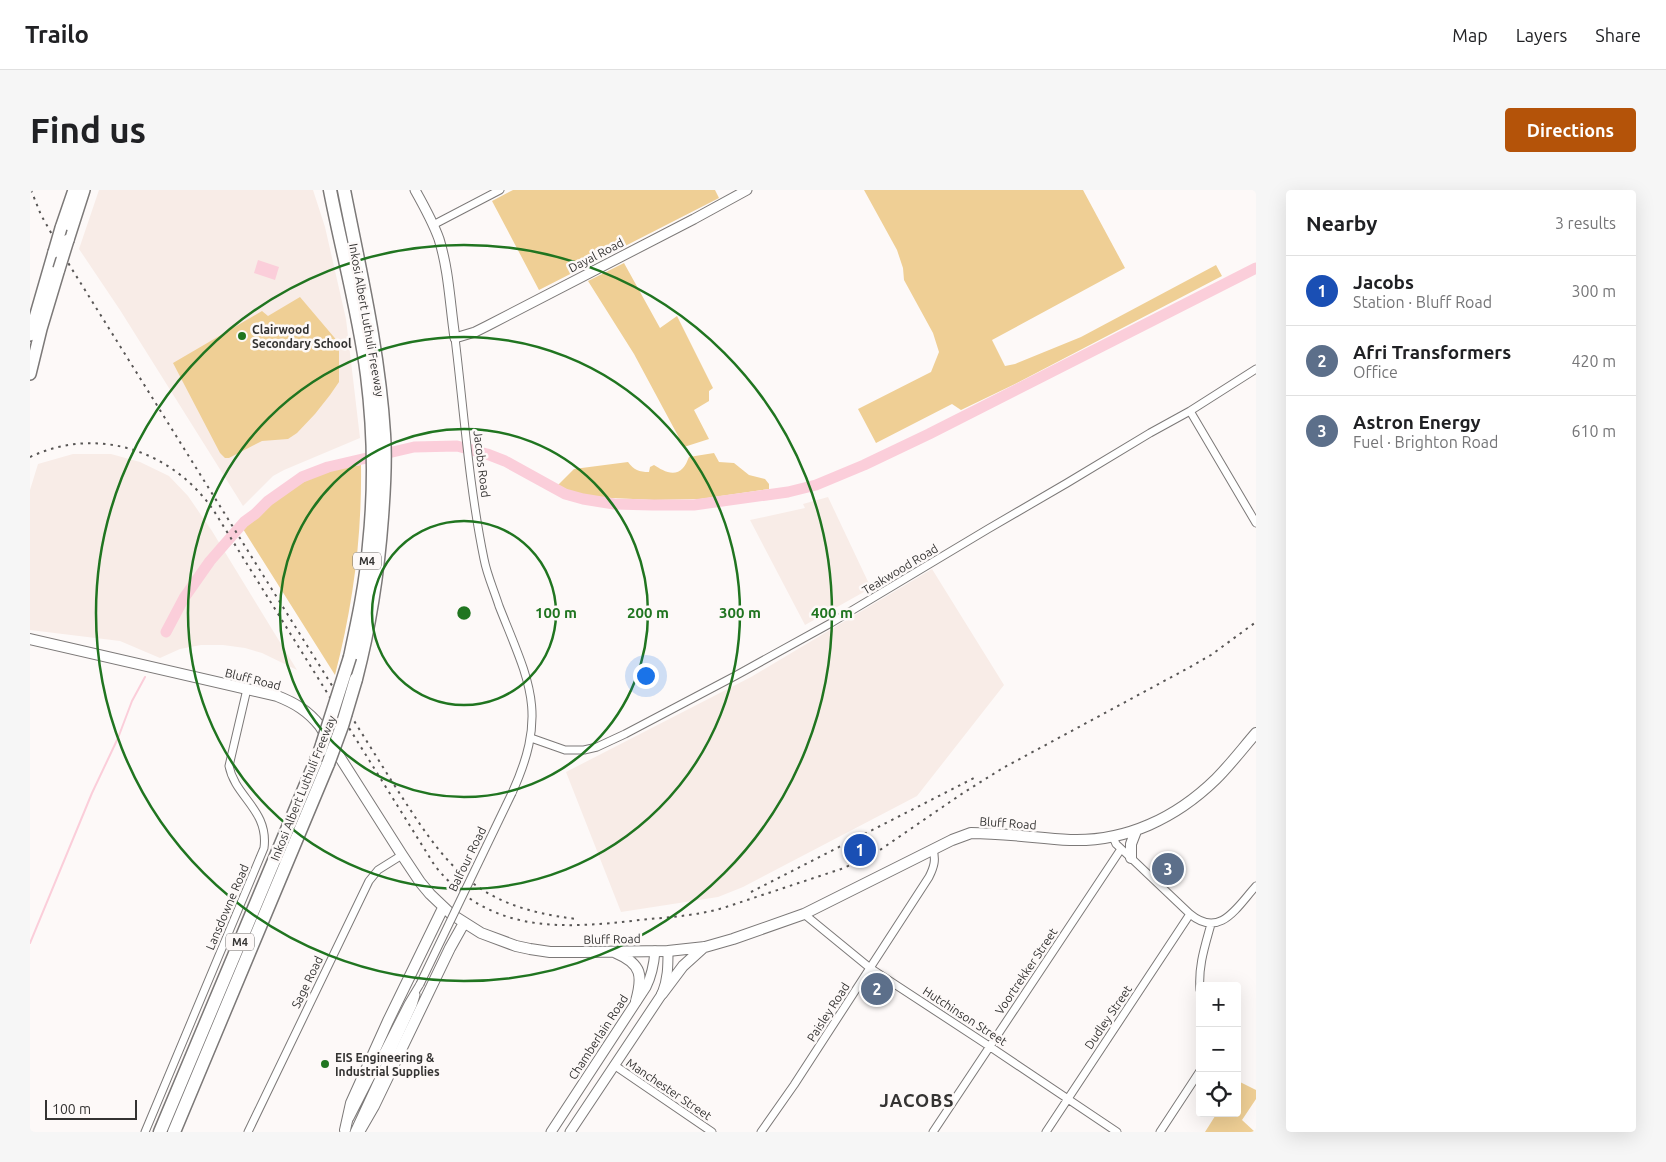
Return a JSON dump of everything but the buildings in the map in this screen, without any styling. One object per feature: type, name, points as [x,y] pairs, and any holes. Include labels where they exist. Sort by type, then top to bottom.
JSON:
[{"type":"highway","points":[[30,335],[74,190]]},
{"type":"highway","points":[[30,374],[41,329],[84,190]]},
{"type":"highway","points":[[325,190],[335,215]]},
{"type":"highway","name":"Inkosi Albert Luthuli Freeway","points":[[330,190],[357,316],[378,435]]},
{"type":"highway","name":"Inkosi Albert Luthuli Freeway","points":[[174,1132],[328,764],[342,726],[366,639],[379,555],[379,373],[344,190]]},
{"type":"highway","points":[[352,190],[357,256]]},
{"type":"highway","name":"Inkosi Albert Luthuli Freeway","points":[[160,1132],[320,751],[350,657],[364,583],[378,464]]},
{"type":"main road","name":"Bluff Road","points":[[30,638],[277,696],[290,702],[311,715],[320,726],[420,882],[443,908],[464,923],[490,936],[523,948],[550,952],[668,951],[705,947],[804,914],[963,835],[971,833],[1092,840],[1136,831],[1164,818],[1198,795],[1217,778],[1256,733]]},
{"type":"main road","points":[[1131,858],[1131,844],[1136,831]]},
{"type":"main road","points":[[348,1131],[351,1103],[388,1021],[443,908]]},
{"type":"main road","points":[[359,1132],[374,1106],[450,948],[464,923]]},
{"type":"main road","points":[[662,994],[683,966],[705,947]]},
{"type":"main road","points":[[612,952],[628,958],[634,963],[639,972],[641,981],[636,1002]]},
{"type":"street","name":"Jacobs Road","points":[[415,190],[439,239],[446,266],[477,525],[484,562],[491,585],[522,662],[530,690],[533,719],[531,738]]},
{"type":"street","points":[[433,225],[500,190]]},
{"type":"street","name":"Dayal Road","points":[[455,338],[487,326],[747,190]]},
{"type":"street","name":"Teakwood Road","points":[[531,738],[566,750],[584,750],[597,747],[625,734],[823,628],[1190,411],[1256,369]]},
{"type":"street","points":[[1190,411],[1256,523]]},
{"type":"street","name":"Lansdowne Road","points":[[145,1132],[264,848],[264,830],[232,778],[229,766],[247,689]]},
{"type":"street","name":"Balfour Road","points":[[348,1131],[512,793],[527,757],[531,738]]},
{"type":"street","points":[[1113,837],[1121,849],[1197,920],[1211,924],[1219,923],[1227,918],[1256,886]]},
{"type":"street","name":"Voortrekker Street","points":[[933,1132],[1121,849]]},
{"type":"street","name":"Paisley Road","points":[[761,1132],[934,868],[935,857],[933,850]]},
{"type":"street","name":"Sage Road","points":[[248,1132],[369,881],[378,870],[402,855]]},
{"type":"street","name":"Hutchinson Street","points":[[804,914],[870,968],[1117,1132]]},
{"type":"street","name":"Dudley Street","points":[[1046,1132],[1190,914]]},
{"type":"street","points":[[1200,982],[1201,960],[1211,924]]},
{"type":"street","name":"Chamberlain Road","points":[[551,1132],[651,978],[655,951]]},
{"type":"street","points":[[570,1132],[662,994],[668,969],[668,951]]},
{"type":"street","name":"Manchester Street","points":[[614,1065],[712,1132]]},
{"type":"street","points":[[1160,1132],[1199,1072]]},
{"type":"shaded area","name":"Clairwood Secondary School","points":[[99,190],[313,190],[325,227],[346,319],[360,438],[273,476],[243,506],[120,310],[79,249]]},
{"type":"shaded area","points":[[513,190],[715,190],[719,198],[539,290],[492,201]]},
{"type":"shaded area","points":[[864,190],[1083,190],[1125,268],[992,340],[1005,366],[1015,364],[1081,337],[1216,265],[1222,276],[1015,384],[961,410],[952,404],[876,443],[858,409],[931,372],[939,352],[933,333],[904,280],[903,268],[897,250]]},
{"type":"shaded area","points":[[258,260],[279,267],[275,280],[254,273]]},
{"type":"shaded area","points":[[624,263],[660,328],[677,316],[713,388],[709,391],[709,401],[694,410],[709,439],[684,447],[634,354],[588,281]]},
{"type":"shaded area","points":[[300,297],[339,343],[339,382],[315,414],[297,433],[288,439],[262,441],[229,458],[225,458],[220,453],[173,363],[262,311],[268,316]]},
{"type":"shaded area","points":[[714,453],[719,462],[734,463],[749,475],[765,479],[769,484],[769,489],[700,499],[654,500],[591,497],[574,493],[558,485],[574,469],[628,462],[635,469],[642,472],[649,472],[650,467],[654,465],[672,473],[684,467],[689,457]]},
{"type":"shaded area","points":[[73,454],[111,454],[140,462],[169,476],[188,496],[212,531],[297,670],[262,653],[245,648],[201,645],[180,649],[160,658],[120,641],[30,630],[30,490],[38,464]]},
{"type":"shaded area","points":[[361,465],[360,518],[355,571],[347,623],[335,675],[243,529],[272,503],[293,488],[315,476]]},
{"type":"shaded area","points":[[828,497],[871,588],[805,625],[750,520],[805,508],[803,504]]},
{"type":"shaded area","points":[[932,569],[1004,685],[917,796],[743,887],[718,897],[621,912],[566,772],[751,677]]},
{"type":"shaded area","points":[[1241,1082],[1256,1090],[1256,1099],[1242,1120],[1255,1132],[1205,1132],[1214,1117],[1241,1117]]},
{"type":"waterway","points":[[166,632],[184,598],[210,561],[244,522],[268,501],[302,477],[328,467],[414,447],[457,446],[505,461],[565,494],[614,504],[694,505],[788,492],[816,485],[864,465],[929,434],[1256,268]]},
{"type":"waterway","points":[[30,943],[92,793],[118,738],[132,701],[145,677]]},
{"type":"railway","points":[[31,190],[41,215],[70,266],[391,780],[428,835],[446,858],[464,876],[486,892],[511,904],[541,913],[577,919]]},
{"type":"railway","points":[[30,457],[56,448],[82,444],[107,444],[132,450],[156,459],[178,473],[197,490],[214,511],[435,866],[456,888],[479,904],[503,915],[528,922],[582,925],[703,913],[841,869],[877,852],[1003,768],[1211,655],[1256,622]]},
{"type":"railway","points":[[751,892],[974,778]]},
{"type":"place","name":"Clairwood Secondary School","points":[[242,336]]},
{"type":"place","name":"Jacobs","points":[[860,850]]},
{"type":"place","name":"Astron Energy","points":[[1168,869]]},
{"type":"place","name":"Afri Transformers","points":[[877,989]]},
{"type":"place","name":"EIS Engineering & Industrial Supplies","points":[[325,1064]]},
{"type":"district","name":"JACOBS","points":[[917,1100]]}]
